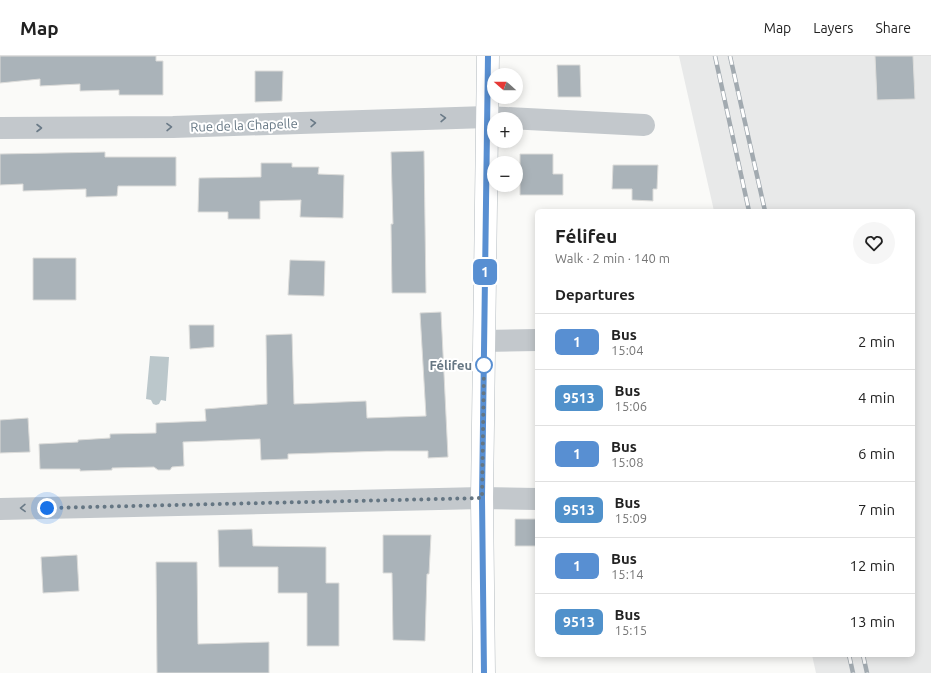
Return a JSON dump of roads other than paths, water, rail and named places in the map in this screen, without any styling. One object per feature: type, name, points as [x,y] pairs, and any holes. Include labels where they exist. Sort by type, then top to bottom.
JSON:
[{"type":"main road","points":[[487,112],[488,56]]},
{"type":"main road","points":[[484,673],[482,498],[487,117]]},
{"type":"street","name":"Rue de la Chapelle","points":[[0,128],[173,127],[487,117]]},
{"type":"street","name":"Rue de la Chapelle","points":[[523,119],[644,126]]},
{"type":"street","points":[[484,341],[535,340]]},
{"type":"street","points":[[0,509],[482,498],[535,499]]},
{"type":"railway","points":[[715,56],[749,209]]},
{"type":"railway","points":[[730,56],[765,209]]},
{"type":"railway","points":[[849,657],[853,673]]},
{"type":"railway","points":[[863,657],[867,673]]},
{"type":"place","name":"Félifeu","points":[[484,365]]}]
